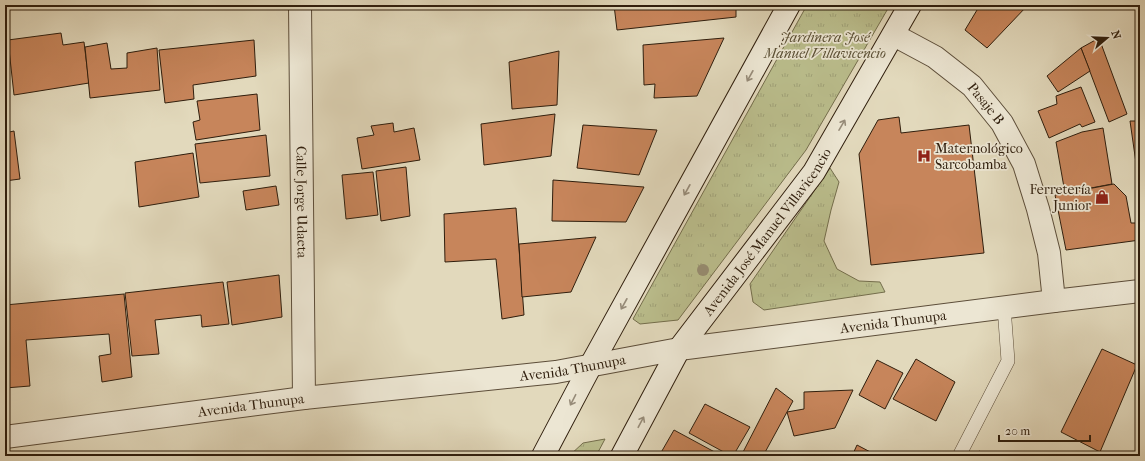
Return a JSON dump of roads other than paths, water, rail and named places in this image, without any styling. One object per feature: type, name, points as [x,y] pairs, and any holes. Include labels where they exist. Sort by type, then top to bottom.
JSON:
[{"type":"street","name":"Calle Jorge Udaeta","points":[[300,5],[304,398]]},
{"type":"street","points":[[544,456],[591,365],[789,5]]},
{"type":"street","name":"Avenida José Manuel Villavicencio","points":[[622,456],[679,349],[814,172],[910,5]]},
{"type":"street","name":"Pasaje B","points":[[894,35],[935,57],[966,81],[972,86],[1002,123],[1024,164],[1038,209],[1048,253],[1054,301]]},
{"type":"street","name":"Avenida Thunupa","points":[[5,437],[304,398],[556,372],[679,349],[1140,291]]},
{"type":"lane","points":[[959,456],[1008,360],[1004,307]]},
{"type":"place","name":"Maternológico Sarcobamba","points":[[924,156]]},
{"type":"place","name":"Ferretería Junior","points":[[1102,197]]},
{"type":"park label","name":"Jardinera José Manuel Villavicencio","points":[[825,46]]}]
